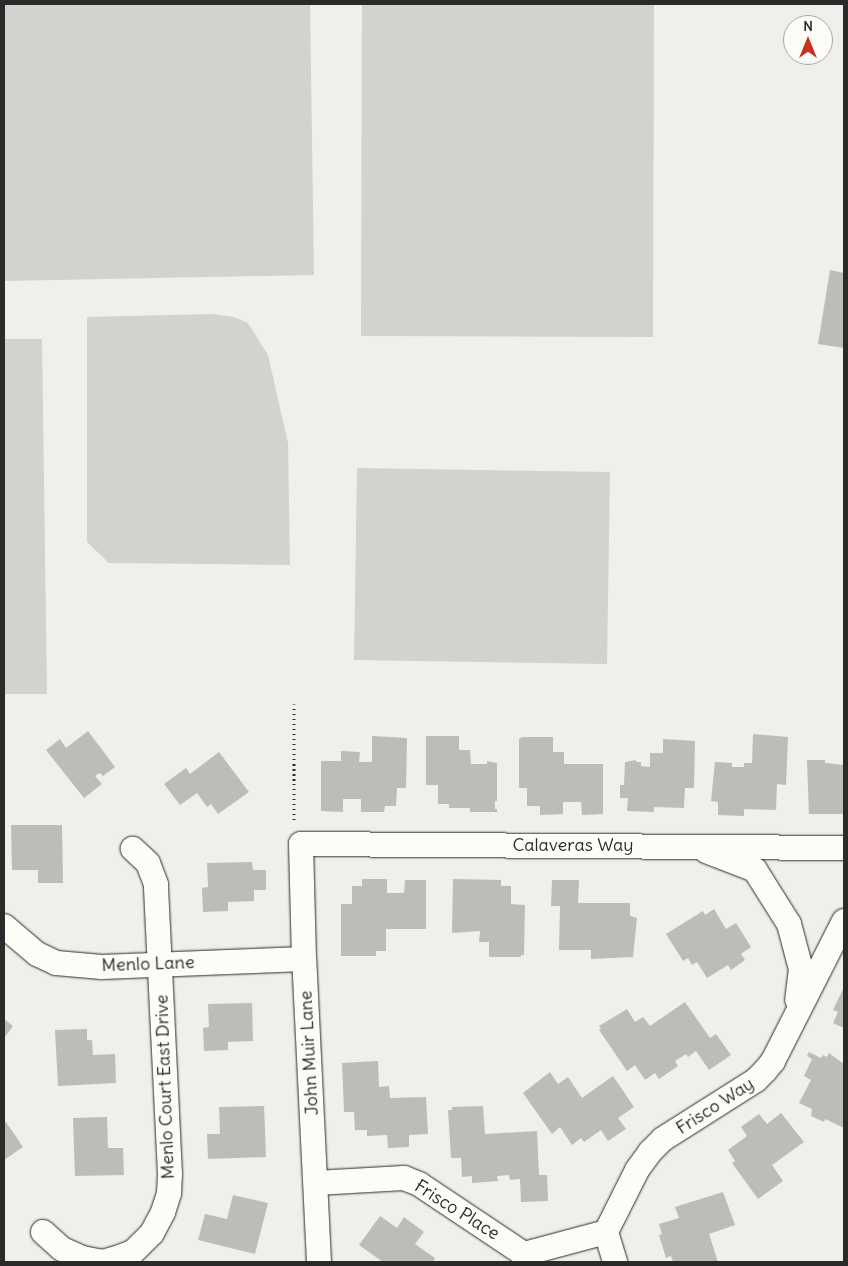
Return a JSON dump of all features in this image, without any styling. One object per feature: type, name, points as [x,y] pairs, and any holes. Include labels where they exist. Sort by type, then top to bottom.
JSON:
[{"type":"street","name":"Calaveras Way","points":[[301,844],[693,845],[844,848]]},
{"type":"street","name":"John Muir Lane","points":[[301,844],[304,959],[319,1262]]},
{"type":"street","points":[[693,845],[755,870],[789,924],[801,969],[796,1017]]},
{"type":"street","name":"Menlo Court East Drive","points":[[43,1232],[62,1249],[72,1254],[102,1262],[126,1255],[139,1247],[152,1233],[163,1212],[169,1193],[170,1174],[155,877],[148,864],[133,849]]},
{"type":"street","name":"Frisco Way","points":[[606,1232],[637,1170],[650,1152],[663,1139],[756,1080],[773,1061],[844,921]]},
{"type":"street","name":"Menlo Lane","points":[[4,926],[37,954],[56,963],[102,966],[304,959]]},
{"type":"street","name":"Frisco Place","points":[[316,1183],[404,1178],[419,1184],[526,1258]]},
{"type":"street","points":[[526,1258],[606,1232],[615,1262]]},
{"type":"path","points":[[294,704],[294,838],[301,844]]},
{"type":"shaded area","points":[[4,4],[310,4],[314,275],[4,281]]},
{"type":"shaded area","points":[[362,4],[654,4],[653,337],[361,336]]},
{"type":"shaded area","points":[[212,314],[234,317],[248,323],[268,355],[288,443],[290,565],[109,563],[87,542],[87,317]]},
{"type":"shaded area","points":[[4,339],[42,339],[47,694],[4,694]]},
{"type":"shaded area","points":[[357,468],[610,472],[607,664],[354,660]]},
{"type":"building","points":[[830,270],[844,273],[844,348],[818,344]]},
{"type":"building","points":[[88,731],[115,767],[103,776],[100,773],[95,776],[102,784],[84,798],[46,750],[60,739],[66,748]]},
{"type":"building","points":[[753,734],[788,737],[786,785],[777,784],[776,810],[744,809],[744,816],[718,815],[718,802],[711,801],[715,762],[732,763],[732,767],[744,767],[744,763],[752,763]]},
{"type":"building","points":[[372,736],[407,738],[406,788],[397,788],[396,806],[385,806],[384,812],[361,812],[361,799],[343,799],[343,812],[321,811],[321,761],[341,761],[341,751],[360,752],[359,762],[372,762]]},
{"type":"building","points":[[426,736],[459,736],[459,750],[470,750],[471,764],[487,764],[487,761],[497,763],[497,801],[495,801],[495,809],[497,809],[497,812],[470,812],[470,808],[449,808],[449,804],[438,804],[438,785],[426,785]]},
{"type":"building","points":[[522,737],[553,737],[553,752],[564,752],[564,764],[603,764],[603,814],[582,815],[581,802],[563,802],[563,814],[540,815],[540,806],[527,806],[527,788],[519,788],[519,739]]},
{"type":"building","points":[[663,739],[695,741],[694,788],[685,788],[684,808],[654,807],[654,812],[627,811],[628,798],[620,798],[620,785],[624,785],[625,762],[636,760],[636,762],[641,762],[641,766],[650,767],[650,753],[663,753]]},
{"type":"building","points":[[219,752],[249,792],[218,814],[211,804],[207,807],[197,793],[180,805],[164,784],[186,768],[190,774]]},
{"type":"building","points":[[807,760],[825,760],[825,763],[844,765],[844,814],[809,814]]},
{"type":"building","points":[[11,825],[62,825],[63,883],[38,883],[38,870],[12,870]]},
{"type":"building","points":[[252,862],[253,870],[266,870],[266,890],[254,890],[254,901],[228,902],[228,911],[203,912],[202,888],[208,887],[207,863]]},
{"type":"building","points":[[362,879],[387,879],[387,893],[404,893],[405,880],[426,880],[426,929],[386,929],[386,951],[376,951],[376,956],[341,956],[341,904],[352,904],[352,886],[362,886]]},
{"type":"building","points":[[453,879],[501,880],[501,886],[511,886],[511,904],[525,905],[524,955],[521,955],[521,957],[489,957],[489,942],[479,942],[480,931],[452,933]]},
{"type":"building","points":[[552,880],[579,880],[578,903],[630,903],[630,916],[637,918],[633,957],[591,959],[591,950],[559,950],[560,906],[551,906]]},
{"type":"building","points":[[714,909],[726,929],[736,923],[751,947],[741,954],[745,960],[731,970],[728,965],[707,978],[697,962],[692,965],[688,958],[683,961],[666,934],[703,911],[705,915]]},
{"type":"building","points":[[844,987],[844,1028],[833,1023],[838,1012],[833,1010]]},
{"type":"building","points":[[685,1002],[710,1038],[716,1034],[731,1055],[709,1070],[696,1051],[688,1057],[686,1054],[675,1061],[678,1066],[659,1079],[655,1073],[645,1080],[635,1065],[627,1071],[599,1030],[601,1029],[599,1026],[627,1009],[635,1022],[643,1017],[650,1026]]},
{"type":"building","points":[[252,1003],[253,1041],[228,1042],[228,1050],[204,1051],[203,1028],[209,1027],[208,1004]]},
{"type":"building","points":[[4,1019],[13,1026],[4,1038]]},
{"type":"building","points":[[87,1029],[87,1040],[92,1040],[93,1055],[115,1054],[116,1083],[58,1086],[55,1030]]},
{"type":"building","points":[[809,1052],[821,1058],[823,1055],[827,1057],[829,1053],[844,1064],[844,1128],[825,1119],[824,1122],[811,1116],[812,1109],[799,1103],[811,1080],[804,1076],[812,1059],[807,1056]]},
{"type":"building","points":[[378,1061],[379,1087],[389,1086],[390,1098],[426,1097],[428,1134],[409,1135],[409,1147],[388,1148],[387,1135],[367,1136],[367,1130],[355,1130],[354,1112],[344,1112],[342,1063]]},
{"type":"building","points":[[550,1072],[558,1084],[568,1077],[582,1098],[613,1076],[634,1107],[618,1118],[626,1129],[608,1141],[601,1130],[584,1142],[581,1138],[572,1145],[560,1127],[552,1134],[523,1093]]},
{"type":"building","points":[[264,1106],[266,1157],[208,1159],[207,1134],[220,1134],[219,1107]]},
{"type":"building","points":[[483,1106],[485,1134],[537,1131],[539,1175],[547,1175],[548,1201],[521,1202],[520,1179],[510,1180],[509,1175],[497,1176],[498,1181],[472,1183],[472,1176],[462,1177],[461,1158],[451,1158],[448,1110],[452,1110],[452,1107]]},
{"type":"building","points":[[781,1113],[804,1142],[772,1165],[783,1181],[758,1199],[732,1163],[735,1161],[728,1150],[747,1136],[741,1127],[759,1114],[767,1124]]},
{"type":"building","points":[[107,1117],[108,1148],[123,1148],[124,1175],[75,1176],[73,1118]]},
{"type":"building","points":[[6,1122],[23,1147],[4,1160],[4,1124]]},
{"type":"building","points":[[723,1192],[735,1225],[709,1234],[718,1262],[673,1262],[671,1256],[666,1258],[659,1235],[662,1234],[659,1224],[679,1218],[675,1207]]},
{"type":"building","points":[[233,1195],[268,1203],[255,1254],[198,1240],[205,1214],[227,1219]]},
{"type":"building","points":[[380,1216],[397,1228],[404,1217],[424,1232],[415,1244],[435,1258],[433,1262],[383,1262],[359,1245]]}]
